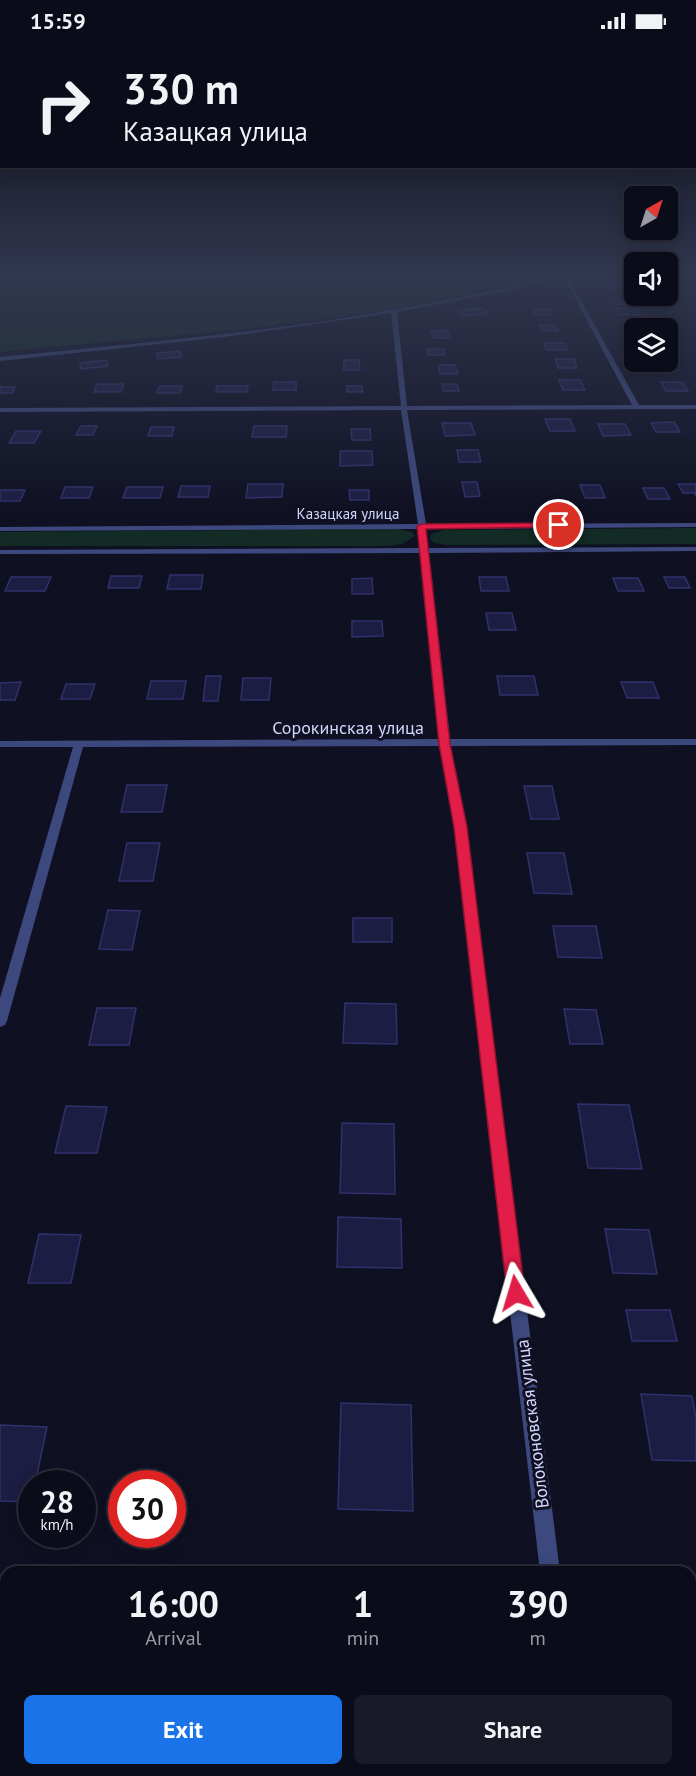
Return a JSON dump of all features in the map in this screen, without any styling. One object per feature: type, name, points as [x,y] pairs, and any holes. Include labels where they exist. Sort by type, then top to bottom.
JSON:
[{"type":"street","points":[[0,359],[46,354]]},
{"type":"street","name":"Волоконовская улица","points":[[398,354],[404,409],[422,526],[445,744],[460,827],[549,1566]]},
{"type":"street","points":[[608,354],[637,408]]},
{"type":"street","points":[[0,410],[696,407]]},
{"type":"street","name":"Казацкая улица","points":[[0,529],[696,525]]},
{"type":"street","points":[[0,552],[423,552],[696,549]]},
{"type":"street","name":"Сорокинская улица","points":[[0,744],[696,742]]},
{"type":"street","points":[[0,1021],[79,744]]},
{"type":"green space","points":[[696,528],[696,544],[447,545],[435,543],[430,539],[431,534],[444,530]]},
{"type":"green space","points":[[397,529],[412,532],[415,536],[402,544],[387,546],[0,546],[0,532]]},
{"type":"building","points":[[157,354],[180,354],[181,357],[158,359]]},
{"type":"building","points":[[555,359],[574,359],[577,368],[558,368]]},
{"type":"building","points":[[107,360],[108,366],[81,369],[80,363]]},
{"type":"building","points":[[344,360],[359,360],[360,370],[344,370]]},
{"type":"building","points":[[439,365],[455,365],[458,374],[440,374]]},
{"type":"building","points":[[559,380],[580,380],[585,390],[563,390]]},
{"type":"building","points":[[274,382],[296,382],[296,390],[273,390]]},
{"type":"building","points":[[661,382],[682,382],[688,391],[666,391]]},
{"type":"building","points":[[97,384],[124,384],[121,392],[94,392]]},
{"type":"building","points":[[442,384],[457,384],[459,391],[443,391]]},
{"type":"building","points":[[159,386],[182,386],[180,393],[157,393]]},
{"type":"building","points":[[217,386],[248,386],[247,392],[216,392]]},
{"type":"building","points":[[347,386],[362,386],[363,392],[347,392]]},
{"type":"building","points":[[0,387],[15,387],[12,393],[0,393]]},
{"type":"building","points":[[545,419],[570,419],[575,431],[550,431]]},
{"type":"building","points":[[674,422],[680,432],[656,432],[651,423]]},
{"type":"building","points":[[442,423],[471,423],[475,435],[445,436]]},
{"type":"building","points":[[598,424],[625,424],[631,435],[603,436]]},
{"type":"building","points":[[81,426],[97,426],[93,435],[76,435]]},
{"type":"building","points":[[254,426],[287,426],[286,437],[252,437]]},
{"type":"building","points":[[151,427],[174,427],[172,436],[148,436]]},
{"type":"building","points":[[351,429],[370,429],[371,440],[352,440]]},
{"type":"building","points":[[16,431],[41,431],[34,443],[9,443]]},
{"type":"building","points":[[457,450],[478,450],[481,462],[459,462]]},
{"type":"building","points":[[340,451],[372,451],[373,465],[340,466]]},
{"type":"building","points":[[462,482],[477,482],[480,496],[465,497]]},
{"type":"building","points":[[248,484],[283,484],[282,497],[246,498]]},
{"type":"building","points":[[678,484],[696,484],[696,496],[695,493],[683,493]]},
{"type":"building","points":[[580,485],[600,485],[605,498],[585,498]]},
{"type":"building","points":[[181,486],[210,486],[208,497],[178,497]]},
{"type":"building","points":[[65,487],[93,487],[89,498],[61,498]]},
{"type":"building","points":[[127,487],[163,487],[160,498],[123,498]]},
{"type":"building","points":[[643,488],[664,488],[670,499],[648,499]]},
{"type":"building","points":[[0,490],[25,490],[20,501],[0,501]]},
{"type":"building","points":[[349,490],[369,490],[369,500],[350,500]]},
{"type":"building","points":[[170,575],[203,575],[201,589],[167,589]]},
{"type":"building","points":[[111,576],[142,576],[139,588],[108,588]]},
{"type":"building","points":[[11,577],[51,577],[45,591],[5,591]]},
{"type":"building","points":[[479,577],[506,577],[509,591],[481,591]]},
{"type":"building","points":[[664,577],[685,577],[690,588],[669,588]]},
{"type":"building","points":[[372,578],[373,594],[352,594],[352,579]]},
{"type":"building","points":[[613,578],[638,578],[644,591],[618,591]]},
{"type":"building","points":[[486,613],[512,613],[516,630],[489,630]]},
{"type":"building","points":[[352,621],[382,621],[383,636],[352,637]]},
{"type":"building","points":[[206,676],[221,676],[218,701],[203,701]]},
{"type":"building","points":[[497,676],[534,676],[538,695],[500,695]]},
{"type":"building","points":[[243,678],[271,678],[269,700],[241,700]]},
{"type":"building","points":[[151,681],[186,681],[183,699],[147,699]]},
{"type":"building","points":[[21,682],[15,700],[0,700],[0,683]]},
{"type":"building","points":[[621,682],[653,682],[659,698],[627,698]]},
{"type":"building","points":[[66,684],[95,684],[90,699],[61,699]]},
{"type":"building","points":[[127,785],[167,785],[162,812],[121,812]]},
{"type":"building","points":[[524,786],[552,786],[559,819],[531,819]]},
{"type":"building","points":[[127,843],[160,843],[153,881],[119,881]]},
{"type":"building","points":[[527,853],[564,853],[572,894],[534,893]]},
{"type":"building","points":[[108,910],[140,911],[132,950],[99,949]]},
{"type":"building","points":[[353,918],[392,918],[392,942],[353,942]]},
{"type":"building","points":[[553,926],[596,926],[602,958],[558,957]]},
{"type":"building","points":[[345,1003],[396,1004],[397,1044],[343,1043]]},
{"type":"building","points":[[97,1008],[136,1008],[129,1045],[89,1045]]},
{"type":"building","points":[[564,1009],[596,1010],[603,1044],[570,1044]]},
{"type":"building","points":[[578,1104],[629,1105],[642,1169],[588,1168]]},
{"type":"building","points":[[66,1106],[107,1107],[97,1153],[55,1153]]},
{"type":"building","points":[[342,1123],[394,1124],[395,1194],[340,1193]]},
{"type":"building","points":[[338,1217],[401,1219],[402,1268],[337,1267]]},
{"type":"building","points":[[605,1229],[649,1230],[657,1274],[613,1273]]},
{"type":"building","points":[[39,1234],[81,1235],[71,1283],[28,1283]]},
{"type":"building","points":[[626,1310],[670,1310],[677,1341],[632,1341]]},
{"type":"building","points":[[641,1394],[692,1396],[696,1418],[696,1461],[652,1460]]},
{"type":"building","points":[[341,1403],[411,1405],[413,1511],[338,1509]]},
{"type":"building","points":[[0,1425],[47,1427],[38,1470],[18,1470],[18,1502],[0,1501]]},
{"type":"route","points":[[516,1293],[460,827],[445,744],[422,526],[559,525]]}]
